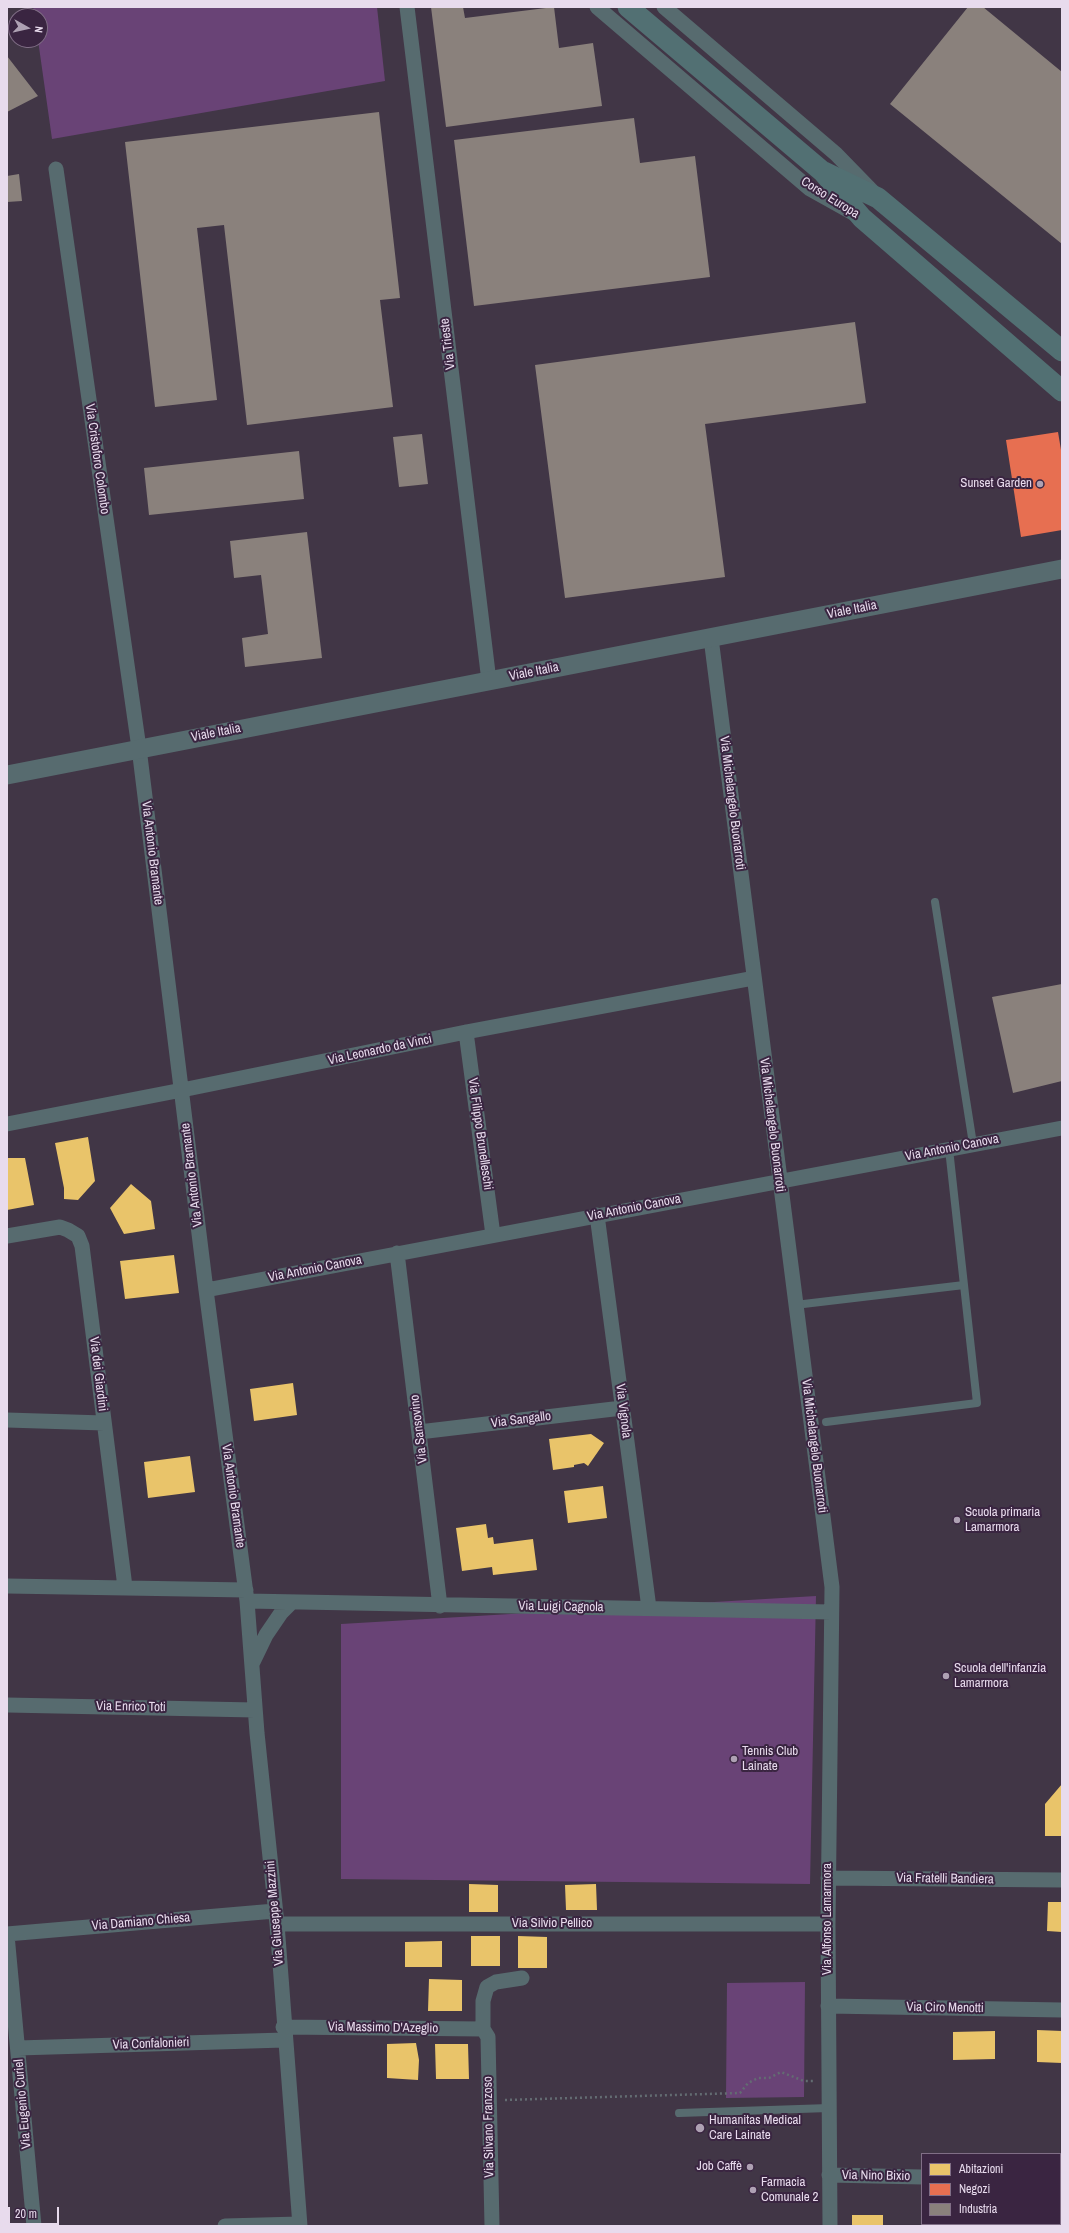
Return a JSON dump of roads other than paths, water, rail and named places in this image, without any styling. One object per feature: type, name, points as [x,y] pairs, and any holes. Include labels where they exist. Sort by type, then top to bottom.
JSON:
[{"type":"main road","points":[[628,7],[823,172],[862,218]]},
{"type":"main road","points":[[823,172],[878,198],[1062,351]]},
{"type":"main road","name":"Corso Europa","points":[[862,218],[1062,390]]},
{"type":"street","name":"Via Trieste","points":[[406,7],[489,681]]},
{"type":"street","name":"Corso Europa","points":[[597,7],[810,189],[862,218]]},
{"type":"street","points":[[664,7],[836,154],[878,198]]},
{"type":"street","name":"Via Cristoforo Colombo","points":[[56,169],[139,748]]},
{"type":"street","name":"Viale Italia","points":[[7,775],[139,748],[1062,569]]},
{"type":"street","name":"Via Michelangelo Buonarroti","points":[[710,638],[832,1587],[831,1612]]},
{"type":"street","name":"Via Antonio Bramante","points":[[139,748],[206,1290],[246,1595]]},
{"type":"street","name":"Via Leonardo da Vinci","points":[[7,1124],[466,1032],[754,978]]},
{"type":"street","name":"Via Filippo Brunelleschi","points":[[466,1032],[493,1235]]},
{"type":"street","name":"Via Antonio Canova","points":[[206,1290],[1062,1128]]},
{"type":"street","name":"Via Vignola","points":[[597,1215],[648,1608]]},
{"type":"street","name":"Via dei Giardini","points":[[7,1236],[60,1227],[78,1236],[82,1246],[125,1587]]},
{"type":"street","name":"Via Sansovino","points":[[397,1253],[440,1606]]},
{"type":"street","name":"Via Sangallo","points":[[419,1432],[622,1408]]},
{"type":"street","points":[[7,1420],[104,1423]]},
{"type":"street","name":"Via Luigi Cagnola","points":[[7,1586],[125,1587],[246,1595],[291,1603],[831,1612]]},
{"type":"street","name":"Via Giuseppe Mazzini","points":[[246,1595],[276,1917],[299,2225]]},
{"type":"street","points":[[252,1664],[266,1635],[281,1613],[291,1603]]},
{"type":"street","name":"Via Alfonso Lamarmora","points":[[830,2226],[828,1878],[831,1612]]},
{"type":"street","name":"Via Enrico Toti","points":[[7,1705],[256,1710]]},
{"type":"street","name":"Via Fratelli Bandiera","points":[[828,1878],[1062,1880]]},
{"type":"street","name":"Via Silvio Pellico","points":[[276,1917],[828,1924]]},
{"type":"street","name":"Via Damiano Chiesa","points":[[7,1934],[276,1917]]},
{"type":"street","name":"Via Eugenio Curiel","points":[[7,1934],[34,2226]]},
{"type":"street","name":"Via Silvano Franzoso","points":[[492,2226],[488,2100],[488,2037],[483,2029],[483,2001],[487,1987],[496,1982],[522,1978]]},
{"type":"street","name":"Via Ciro Menotti","points":[[828,2006],[1062,2010]]},
{"type":"street","name":"Via Massimo D'Azeglio","points":[[284,2034],[483,2029]]},
{"type":"street","name":"Via Confalonieri","points":[[18,2048],[284,2034]]},
{"type":"street","name":"Via Nino Bixio","points":[[829,2175],[921,2177]]},
{"type":"street","points":[[225,2226],[299,2225]]},
{"type":"lane","points":[[935,902],[973,1144]]},
{"type":"lane","points":[[826,1422],[977,1403],[949,1149]]},
{"type":"lane","points":[[795,1305],[964,1285]]},
{"type":"lane","points":[[679,2113],[829,2108]]},
{"type":"place","name":"Sunset Garden","points":[[1040,484]]},
{"type":"place","name":"Scuola primaria Lamarmora","points":[[957,1520]]},
{"type":"place","name":"Scuola dell'infanzia Lamarmora","points":[[946,1676]]},
{"type":"place","name":"Tennis Club Lainate","points":[[734,1759]]},
{"type":"place","name":"Humanitas Medical Care Lainate","points":[[700,2128]]},
{"type":"place","name":"Job Caffè","points":[[750,2167]]},
{"type":"place","name":"Farmacia Comunale 2","points":[[753,2190]]}]
